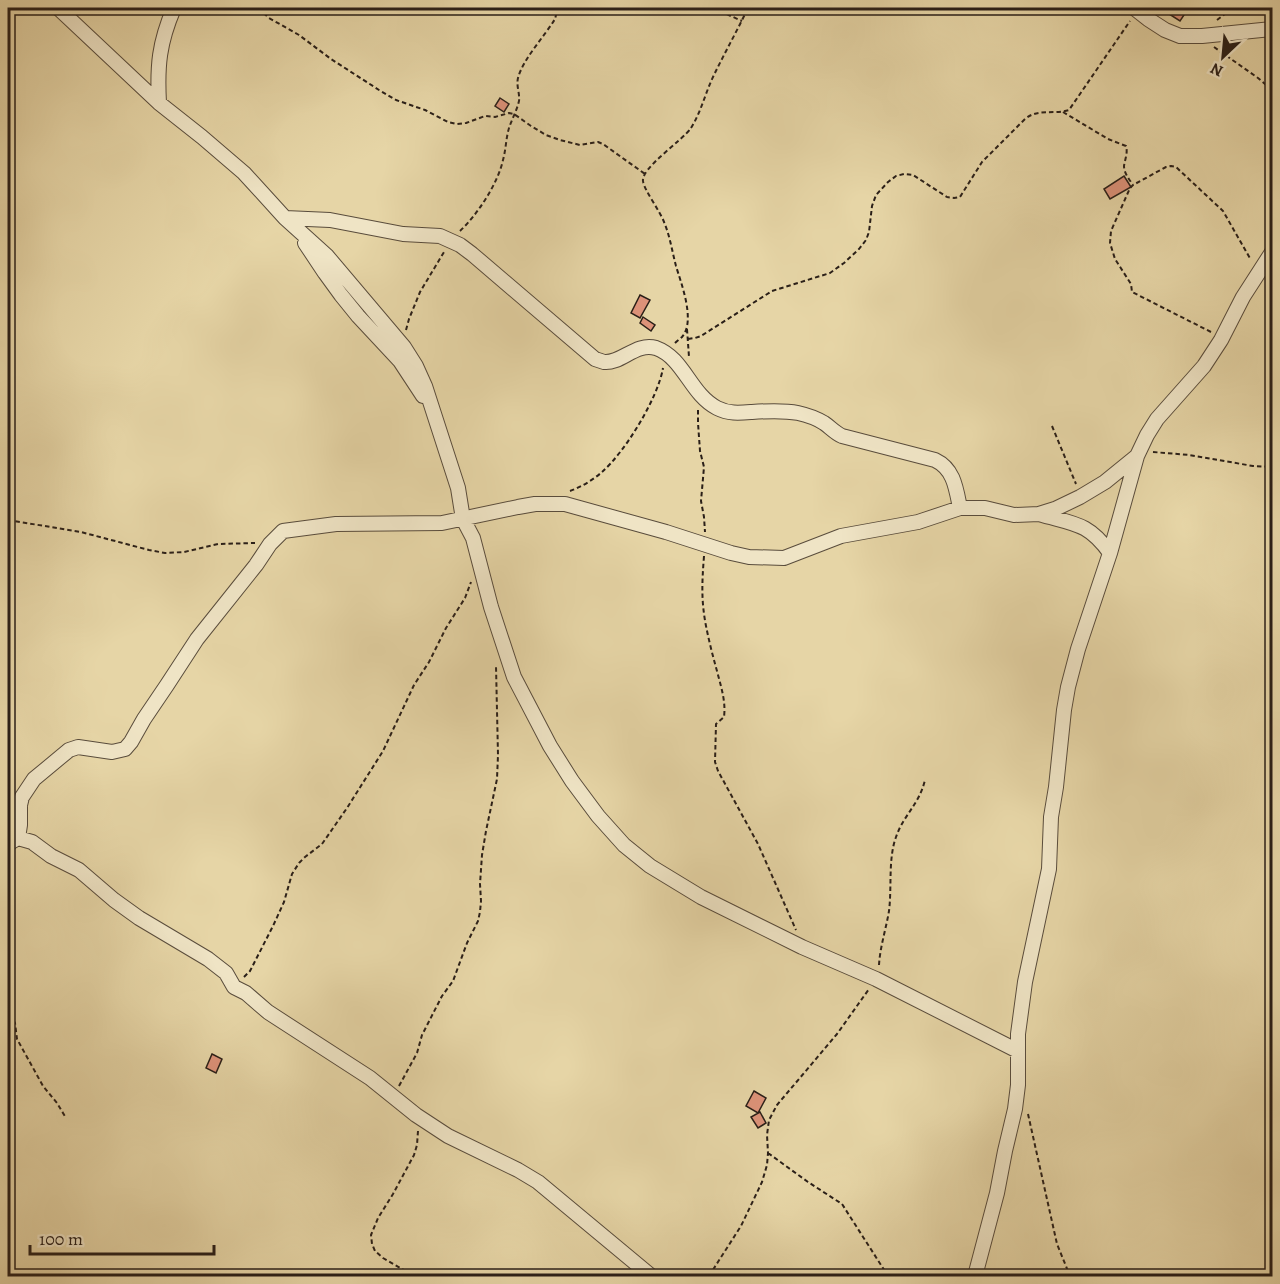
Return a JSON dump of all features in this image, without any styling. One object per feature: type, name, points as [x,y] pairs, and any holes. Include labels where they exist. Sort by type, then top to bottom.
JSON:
[{"type":"street","points":[[58,8],[159,103],[202,136],[244,173],[285,218],[341,295],[399,361],[432,408]]},
{"type":"street","points":[[159,103],[158,73],[161,48],[174,8]]},
{"type":"street","points":[[1135,8],[1166,30],[1180,36],[1272,29]]},
{"type":"street","points":[[285,218],[330,220],[393,232],[440,236],[450,240],[472,254],[595,359],[604,362],[611,361],[647,347],[661,351],[686,374],[700,395],[725,412],[734,414],[772,411],[800,413],[823,423],[842,436],[913,453],[943,463],[952,477],[960,508]]},
{"type":"street","points":[[285,218],[327,256],[404,347],[416,366],[425,386],[458,488],[463,519],[473,538],[491,607],[514,676],[550,746],[598,816],[624,845],[659,872],[701,897],[876,979],[1018,1051]]},
{"type":"street","points":[[975,1276],[997,1193],[1015,1109],[1018,1085],[1018,1034],[1025,982],[1048,869],[1051,817],[1068,687],[1084,630],[1110,553],[1138,453],[1157,419],[1194,378],[1221,340],[1243,297],[1272,252]]},
{"type":"street","points":[[15,836],[20,805],[27,787],[41,772],[69,750],[78,747],[112,752],[125,750],[197,639],[274,539],[283,531],[322,525],[442,523],[535,504],[565,504],[731,553],[748,557],[784,558],[841,536],[918,522],[960,508],[985,508],[1014,515],[1038,514],[1055,509],[1105,482],[1138,453]]},
{"type":"street","points":[[1038,514],[1080,525],[1101,541],[1110,553]]},
{"type":"street","points":[[8,800],[13,807],[15,836]]},
{"type":"street","points":[[15,836],[32,842],[51,856],[79,870],[139,918],[217,966],[226,973],[234,987],[246,993],[268,1012],[370,1078],[416,1115],[448,1136],[538,1182],[651,1276]]},
{"type":"path","points":[[258,8],[269,18],[299,35],[331,59],[396,100],[457,124],[485,116],[514,114],[546,135],[560,140],[580,145],[598,142],[603,144],[645,174]]},
{"type":"path","points":[[404,347],[409,319],[420,292],[450,240],[474,216],[498,174],[504,159],[509,127],[518,104],[518,78],[525,63],[555,19],[554,10],[550,8]]},
{"type":"path","points":[[713,8],[742,21]]},
{"type":"path","points":[[686,374],[689,360],[687,317],[682,284],[671,240],[643,182],[645,174],[657,159],[682,139],[690,128],[748,8]]},
{"type":"path","points":[[688,339],[701,336],[772,291],[830,273],[844,263],[866,240],[876,195],[896,176],[913,175],[947,196],[960,197],[982,162],[1030,114],[1063,112],[1072,107],[1129,24],[1135,8]]},
{"type":"path","points":[[1202,36],[1272,90]]},
{"type":"path","points":[[1063,112],[1099,134],[1126,146],[1124,167],[1133,184]]},
{"type":"path","points":[[1221,340],[1208,329],[1132,292],[1131,284],[1112,252],[1110,237],[1133,184],[1166,167],[1176,167],[1223,211],[1258,272]]},
{"type":"path","points":[[564,494],[599,475],[615,459],[649,407],[663,373],[661,351],[674,344],[683,336],[687,328]]},
{"type":"path","points":[[698,409],[699,443],[704,467],[700,501],[704,517],[702,604],[725,708],[724,717],[716,724],[715,762],[721,779],[763,853],[802,946]]},
{"type":"path","points":[[1052,426],[1080,497]]},
{"type":"path","points":[[1138,453],[1190,455],[1272,467]]},
{"type":"path","points":[[8,520],[81,532],[165,553],[184,552],[218,544],[263,543],[274,539]]},
{"type":"path","points":[[234,987],[250,970],[284,902],[289,882],[299,863],[322,844],[384,751],[414,685],[465,598],[480,563]]},
{"type":"path","points":[[392,1096],[414,1059],[422,1035],[442,996],[453,981],[478,921],[482,855],[497,779],[496,667]]},
{"type":"path","points":[[709,1276],[741,1226],[762,1182],[768,1153],[766,1134],[769,1120],[777,1105],[837,1034],[876,979],[889,910],[893,846],[904,819],[919,798],[925,780]]},
{"type":"path","points":[[8,1016],[15,1023],[17,1039],[43,1086],[66,1118]]},
{"type":"path","points":[[1028,1113],[1057,1244],[1071,1276]]},
{"type":"path","points":[[412,1276],[375,1251],[371,1235],[417,1145],[416,1115]]},
{"type":"path","points":[[768,1153],[842,1204],[888,1276]]},
{"type":"path","points":[[1149,1276],[1154,1273],[1163,1273],[1169,1276]]},
{"type":"building","points":[[1172,8],[1184,15],[1180,21],[1169,14]]},
{"type":"building","points":[[500,98],[509,104],[504,112],[495,106]]},
{"type":"building","points":[[1124,176],[1131,187],[1110,199],[1104,189]]},
{"type":"building","points":[[640,295],[650,300],[640,318],[631,313]]},
{"type":"building","points":[[643,317],[655,325],[651,331],[640,323]]},
{"type":"building","points":[[212,1054],[222,1059],[216,1073],[206,1068]]},
{"type":"building","points":[[754,1091],[766,1098],[758,1113],[746,1106]]},
{"type":"building","points":[[760,1112],[766,1123],[758,1128],[751,1117]]}]
